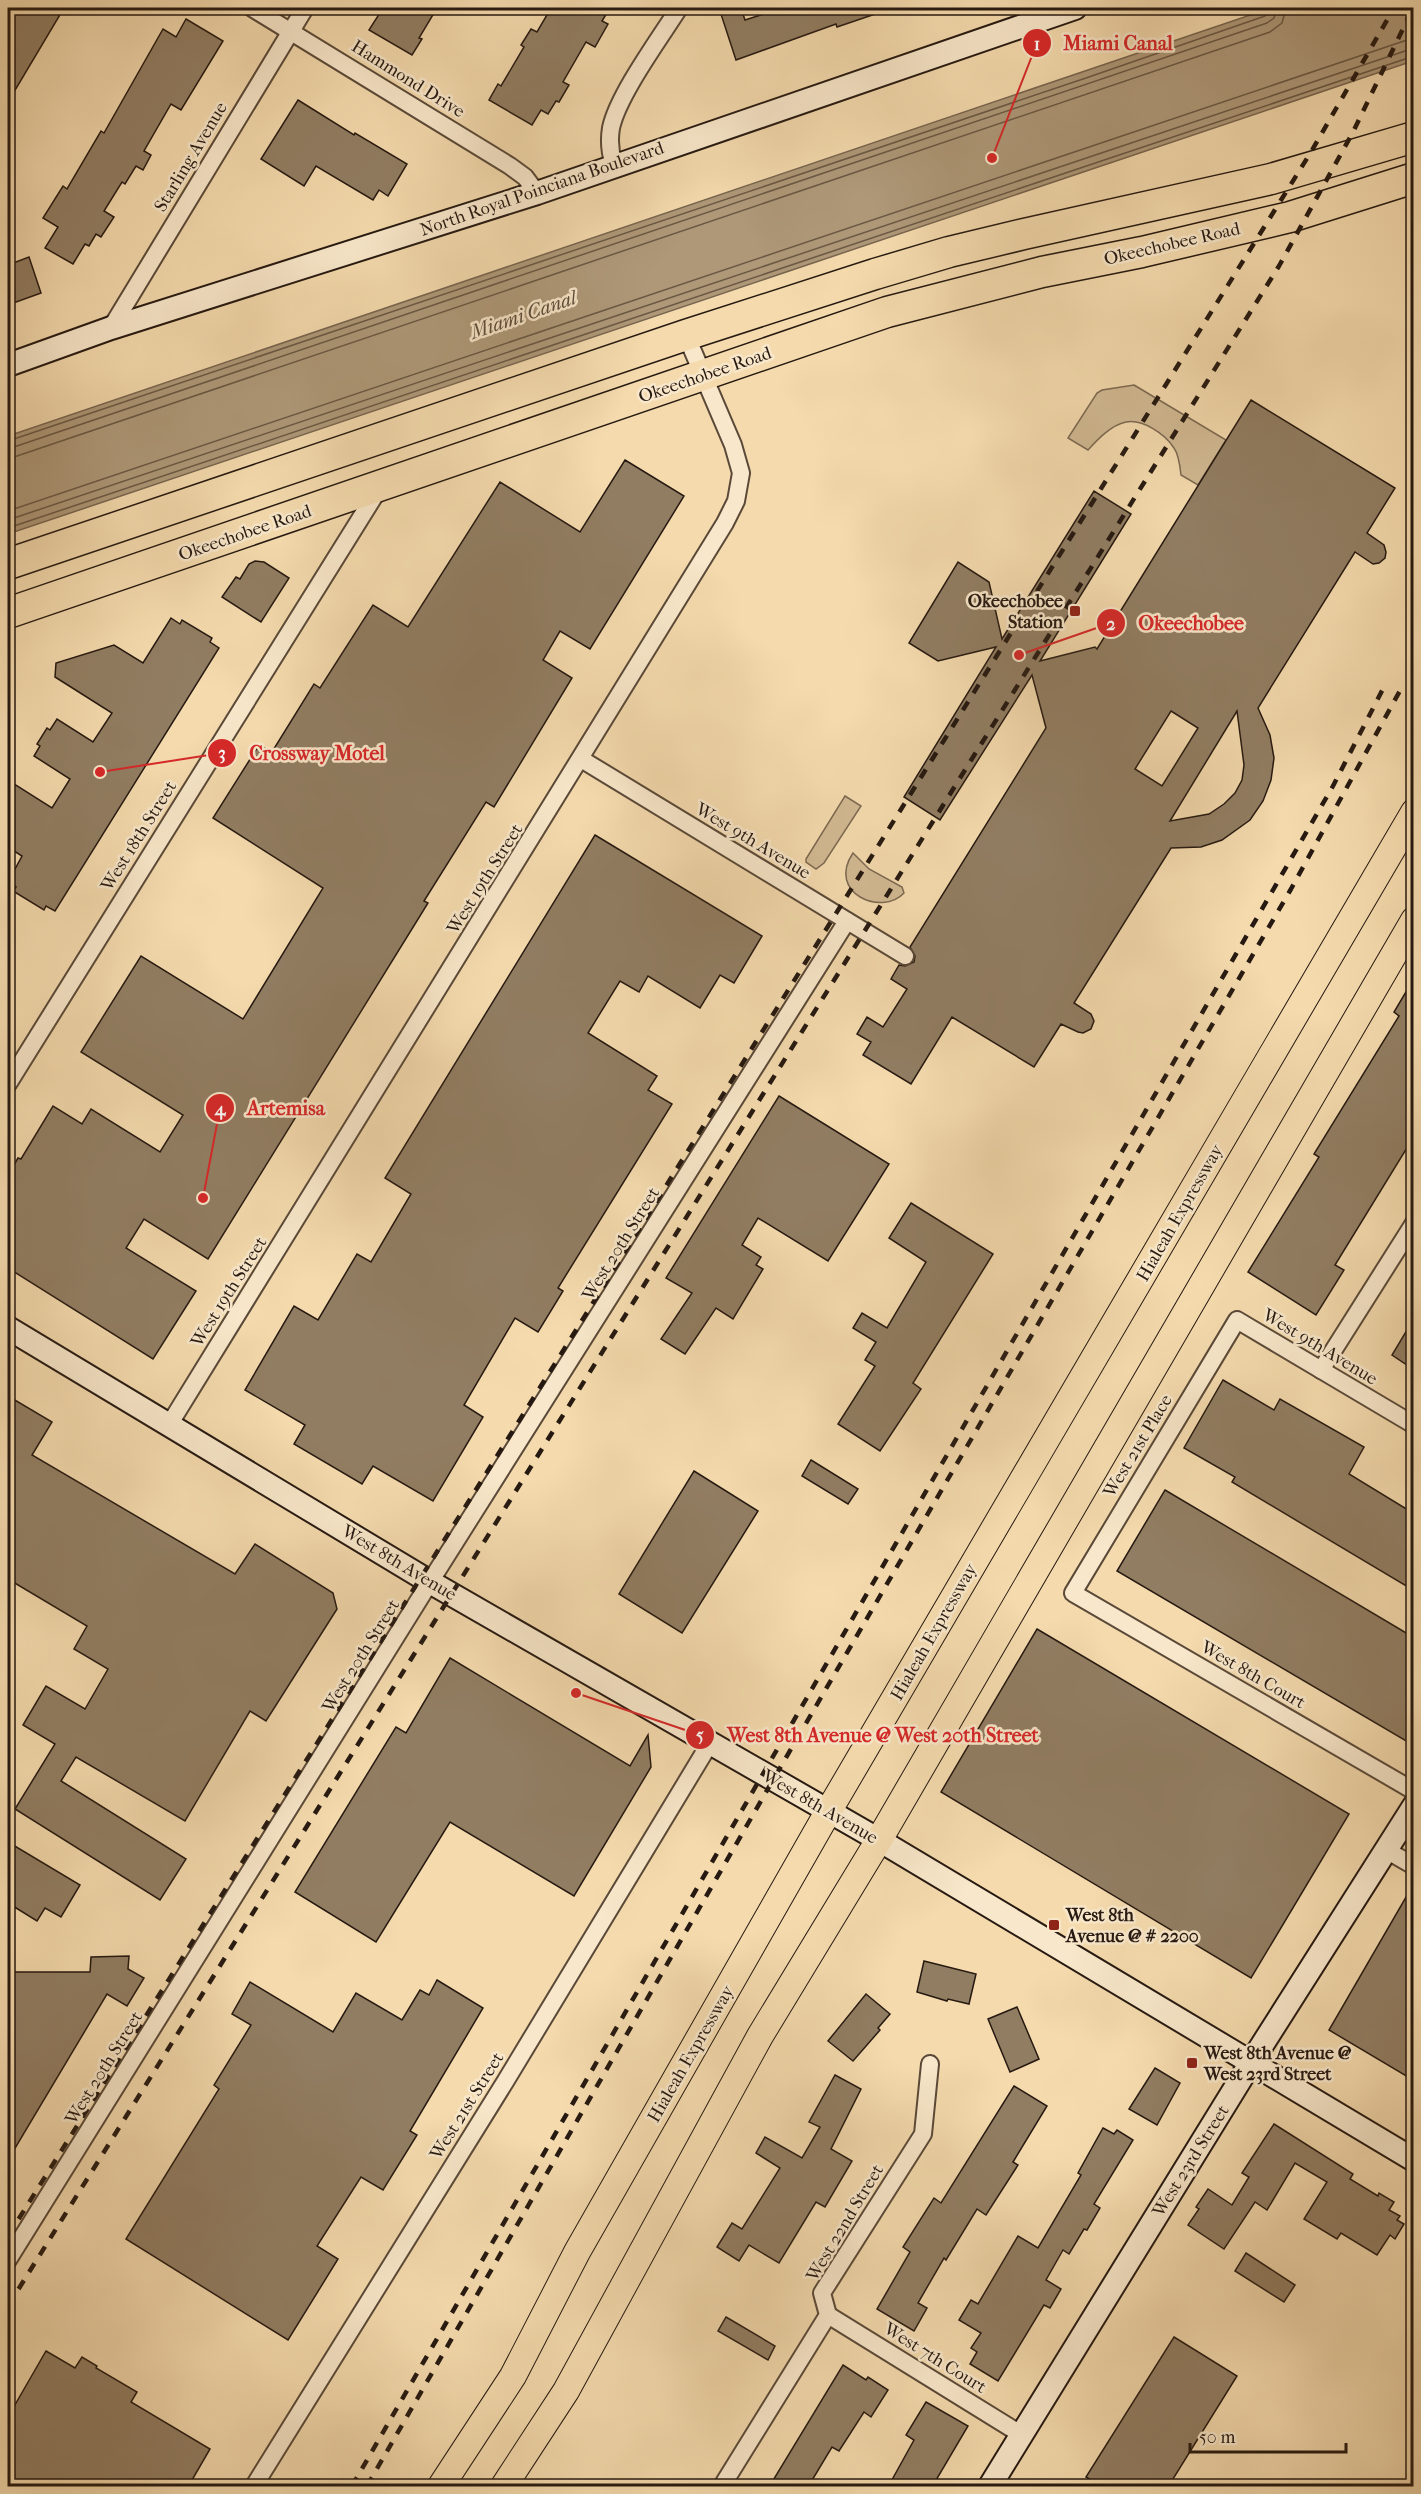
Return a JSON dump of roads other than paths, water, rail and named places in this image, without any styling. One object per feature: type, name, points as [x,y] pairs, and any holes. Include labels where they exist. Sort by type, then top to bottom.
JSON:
[{"type":"highway","points":[[8,564],[686,335],[949,252],[1271,179],[1413,137]]},
{"type":"highway","name":"Okeechobee Road","points":[[8,613],[887,312],[1041,272],[1142,252],[1290,217],[1413,178]]},
{"type":"main road","name":"Hialeah Expressway","points":[[441,2487],[513,2376],[577,2252],[828,1812],[1336,948],[1413,812]]},
{"type":"main road","points":[[504,2487],[566,2391],[760,2036],[879,1840],[1413,920]]},
{"type":"street","name":"Hammond Drive","points":[[252,8],[510,166],[525,177],[537,193]]},
{"type":"street","name":"Starling Avenue","points":[[111,328],[305,8]]},
{"type":"street","points":[[614,165],[610,147],[615,117],[623,99],[679,8]]},
{"type":"street","name":"North Royal Poinciana Boulevard","points":[[8,365],[111,328],[537,193],[1075,8]]},
{"type":"street","name":"West 19th Street","points":[[169,1425],[581,759],[725,523],[736,501],[741,473],[733,446],[686,335]]},
{"type":"street","name":"West 18th Street","points":[[8,1084],[380,487]]},
{"type":"street","name":"West 9th Avenue","points":[[581,759],[905,956]]},
{"type":"street","name":"West 20th Street","points":[[8,2260],[430,1582],[847,921]]},
{"type":"street","points":[[1321,1371],[1413,1223]]},
{"type":"street","name":"West 9th Avenue","points":[[1238,1320],[1413,1425]]},
{"type":"street","name":"West 21st Place","points":[[1072,1593],[1238,1320]]},
{"type":"street","name":"West 8th Avenue","points":[[8,1328],[430,1582],[879,1840],[1413,2160]]},
{"type":"street","name":"West 8th Court","points":[[1072,1593],[1413,1791]]},
{"type":"street","name":"West 21st Street","points":[[254,2487],[505,2082],[710,1743]]},
{"type":"street","name":"West 23rd Street","points":[[990,2487],[1250,2064],[1413,1806]]},
{"type":"street","points":[[1386,1850],[1413,1866]]},
{"type":"street","name":"West 22nd Street","points":[[828,2315],[822,2293],[923,2134],[930,2064]]},
{"type":"street","points":[[723,2487],[828,2315]]},
{"type":"street","name":"West 7th Court","points":[[828,2315],[1022,2435]]},
{"type":"water","points":[[1271,8],[1413,8],[1413,61],[8,534],[8,436]]},
{"type":"railway","points":[[8,2236],[1311,152],[1394,8]]},
{"type":"railway","points":[[8,2306],[1279,266],[1353,132],[1413,8]]},
{"type":"railway","points":[[352,2486],[1333,786],[1386,683]]},
{"type":"railway","points":[[367,2486],[773,1780],[1291,889],[1402,687]]},
{"type":"place","name":"Miami Canal","points":[[992,158]]},
{"type":"place","name":"Okeechobee Station","points":[[1075,611]]},
{"type":"place","name":"Okeechobee","points":[[1019,655]]},
{"type":"place","name":"Crossway Motel","points":[[100,772]]},
{"type":"place","name":"Artemisa","points":[[203,1198]]},
{"type":"place","name":"West 8th Avenue @ West 20th Street","points":[[576,1693]]},
{"type":"place","name":"West 8th Avenue @ # 2200","points":[[1054,1925]]},
{"type":"place","name":"West 8th Avenue @ West 23rd Street","points":[[1192,2063]]}]
